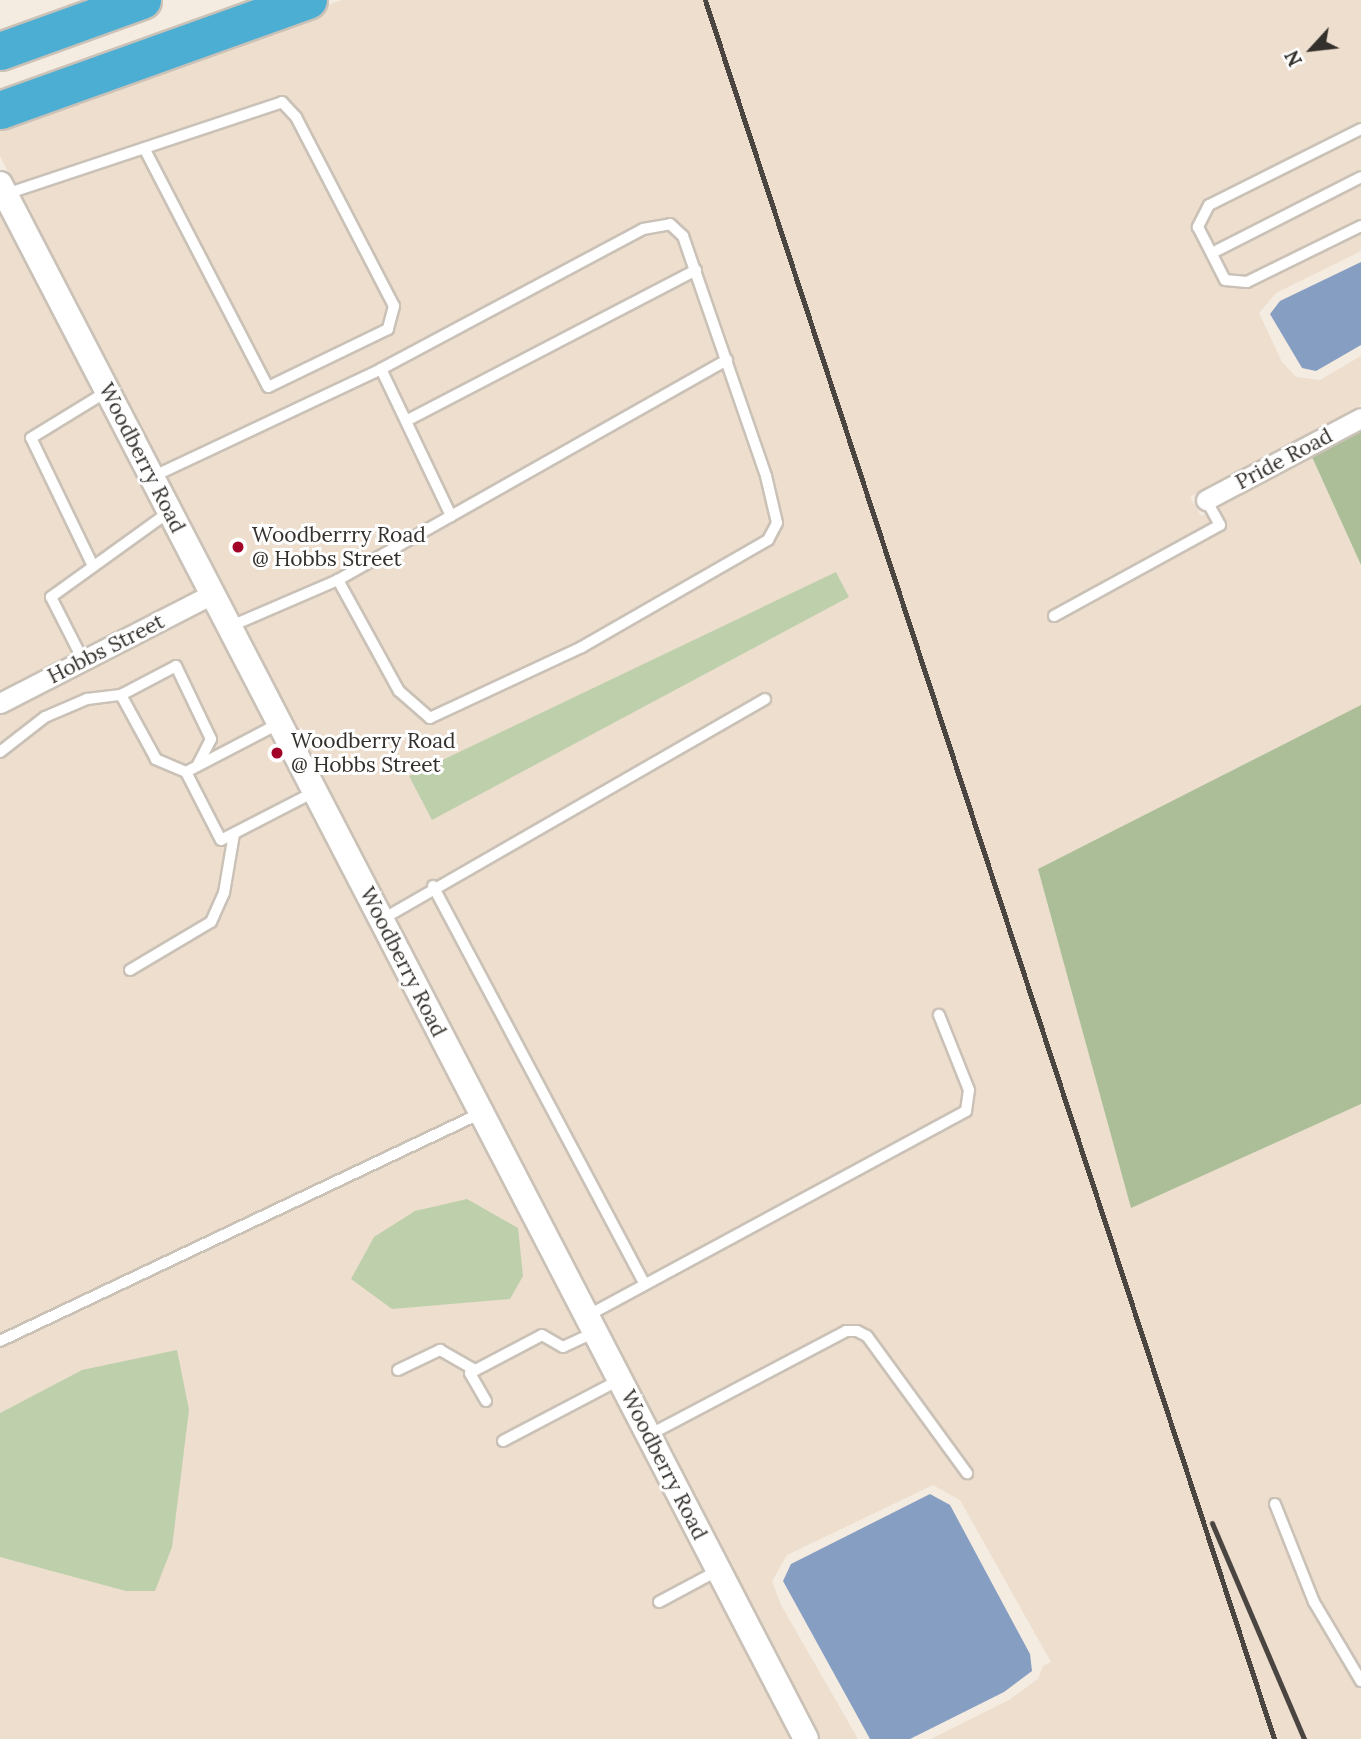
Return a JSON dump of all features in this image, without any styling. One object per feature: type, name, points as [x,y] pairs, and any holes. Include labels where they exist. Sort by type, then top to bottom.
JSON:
[{"type":"highway","points":[[9,48],[142,0]]},
{"type":"highway","points":[[0,110],[308,0]]},
{"type":"street","name":"Woodberry Road","points":[[3,189],[806,1739]]},
{"type":"street","name":"Pride Road","points":[[1206,500],[1361,418]]},
{"type":"street","name":"Hobbs Street","points":[[0,703],[212,594]]},
{"type":"lane","points":[[3,189],[144,148],[282,102],[288,106],[394,306],[388,329],[268,387],[144,148]]},
{"type":"lane","points":[[1361,129],[1209,205],[1198,228],[1225,280],[1247,282],[1361,226]]},
{"type":"lane","points":[[1212,253],[1361,177]]},
{"type":"lane","points":[[152,478],[381,369],[660,224],[670,224],[683,236],[727,360],[777,523],[768,540],[582,647],[430,718],[399,691],[338,580]]},
{"type":"lane","points":[[406,421],[696,270]]},
{"type":"lane","points":[[229,627],[338,580],[727,360]]},
{"type":"lane","points":[[381,369],[451,516]]},
{"type":"lane","points":[[93,566],[31,438],[107,391]]},
{"type":"lane","points":[[1054,616],[1220,524],[1206,500]]},
{"type":"lane","points":[[84,662],[51,597],[169,512]]},
{"type":"lane","points":[[0,752],[45,717],[87,699],[121,695],[176,666],[211,739],[198,765]]},
{"type":"lane","points":[[121,695],[156,759],[186,772],[222,841],[315,792]]},
{"type":"lane","points":[[381,920],[433,886],[765,699]]},
{"type":"lane","points":[[186,772],[279,724]]},
{"type":"lane","points":[[130,970],[211,922],[223,893],[234,834]]},
{"type":"lane","points":[[433,886],[645,1284]]},
{"type":"lane","points":[[486,1401],[470,1373],[542,1335],[563,1347],[645,1284],[966,1111],[969,1090],[939,1015]]},
{"type":"lane","points":[[0,1341],[481,1113]]},
{"type":"lane","points":[[649,1436],[846,1331],[857,1331],[867,1336],[967,1473]]},
{"type":"lane","points":[[398,1370],[440,1350],[475,1370]]},
{"type":"lane","points":[[503,1441],[620,1380]]},
{"type":"lane","points":[[1275,1504],[1314,1602],[1361,1681]]},
{"type":"lane","points":[[659,1602],[718,1570]]},
{"type":"shaded area","points":[[342,0],[1361,0],[1361,251],[1276,293],[1259,313],[1282,362],[1296,377],[1320,380],[1361,356],[1361,405],[1190,497],[1201,516],[1312,457],[1361,565],[1361,705],[1038,869],[1131,1207],[1361,1104],[1361,1739],[931,1739],[1009,1700],[1038,1679],[1043,1666],[1051,1662],[960,1500],[933,1485],[787,1555],[772,1581],[781,1605],[858,1739],[820,1739],[0,156],[0,123]],"holes":[[[837,573],[848,597],[432,819],[410,776]]]},
{"type":"shaded area","points":[[0,211],[792,1739],[0,1739],[0,1557],[50,1569],[82,1370],[0,1413]]},
{"type":"green space","points":[[1361,430],[1361,565],[1312,457]]},
{"type":"green space","points":[[836,572],[849,597],[432,820],[409,776]]},
{"type":"green space","points":[[1361,705],[1361,1104],[1131,1208],[1038,869]]},
{"type":"green space","points":[[467,1199],[518,1228],[523,1276],[510,1299],[392,1309],[351,1279],[374,1237],[415,1211]]},
{"type":"green space","points":[[177,1350],[189,1410],[172,1547],[155,1591],[126,1591],[0,1557],[0,1413],[82,1370]]},
{"type":"water","points":[[1361,262],[1361,345],[1316,371],[1302,368],[1270,314],[1280,301]]},
{"type":"water","points":[[930,1494],[950,1505],[1030,1654],[1032,1671],[1004,1692],[910,1739],[870,1739],[783,1581],[791,1564]]},
{"type":"railway","points":[[705,0],[1274,1739]]},
{"type":"railway","points":[[1212,1523],[1304,1739]]},
{"type":"place","name":"Woodberrry Road @ Hobbs Street","points":[[238,547]]},
{"type":"place","name":"Woodberry Road @ Hobbs Street","points":[[277,753]]}]
